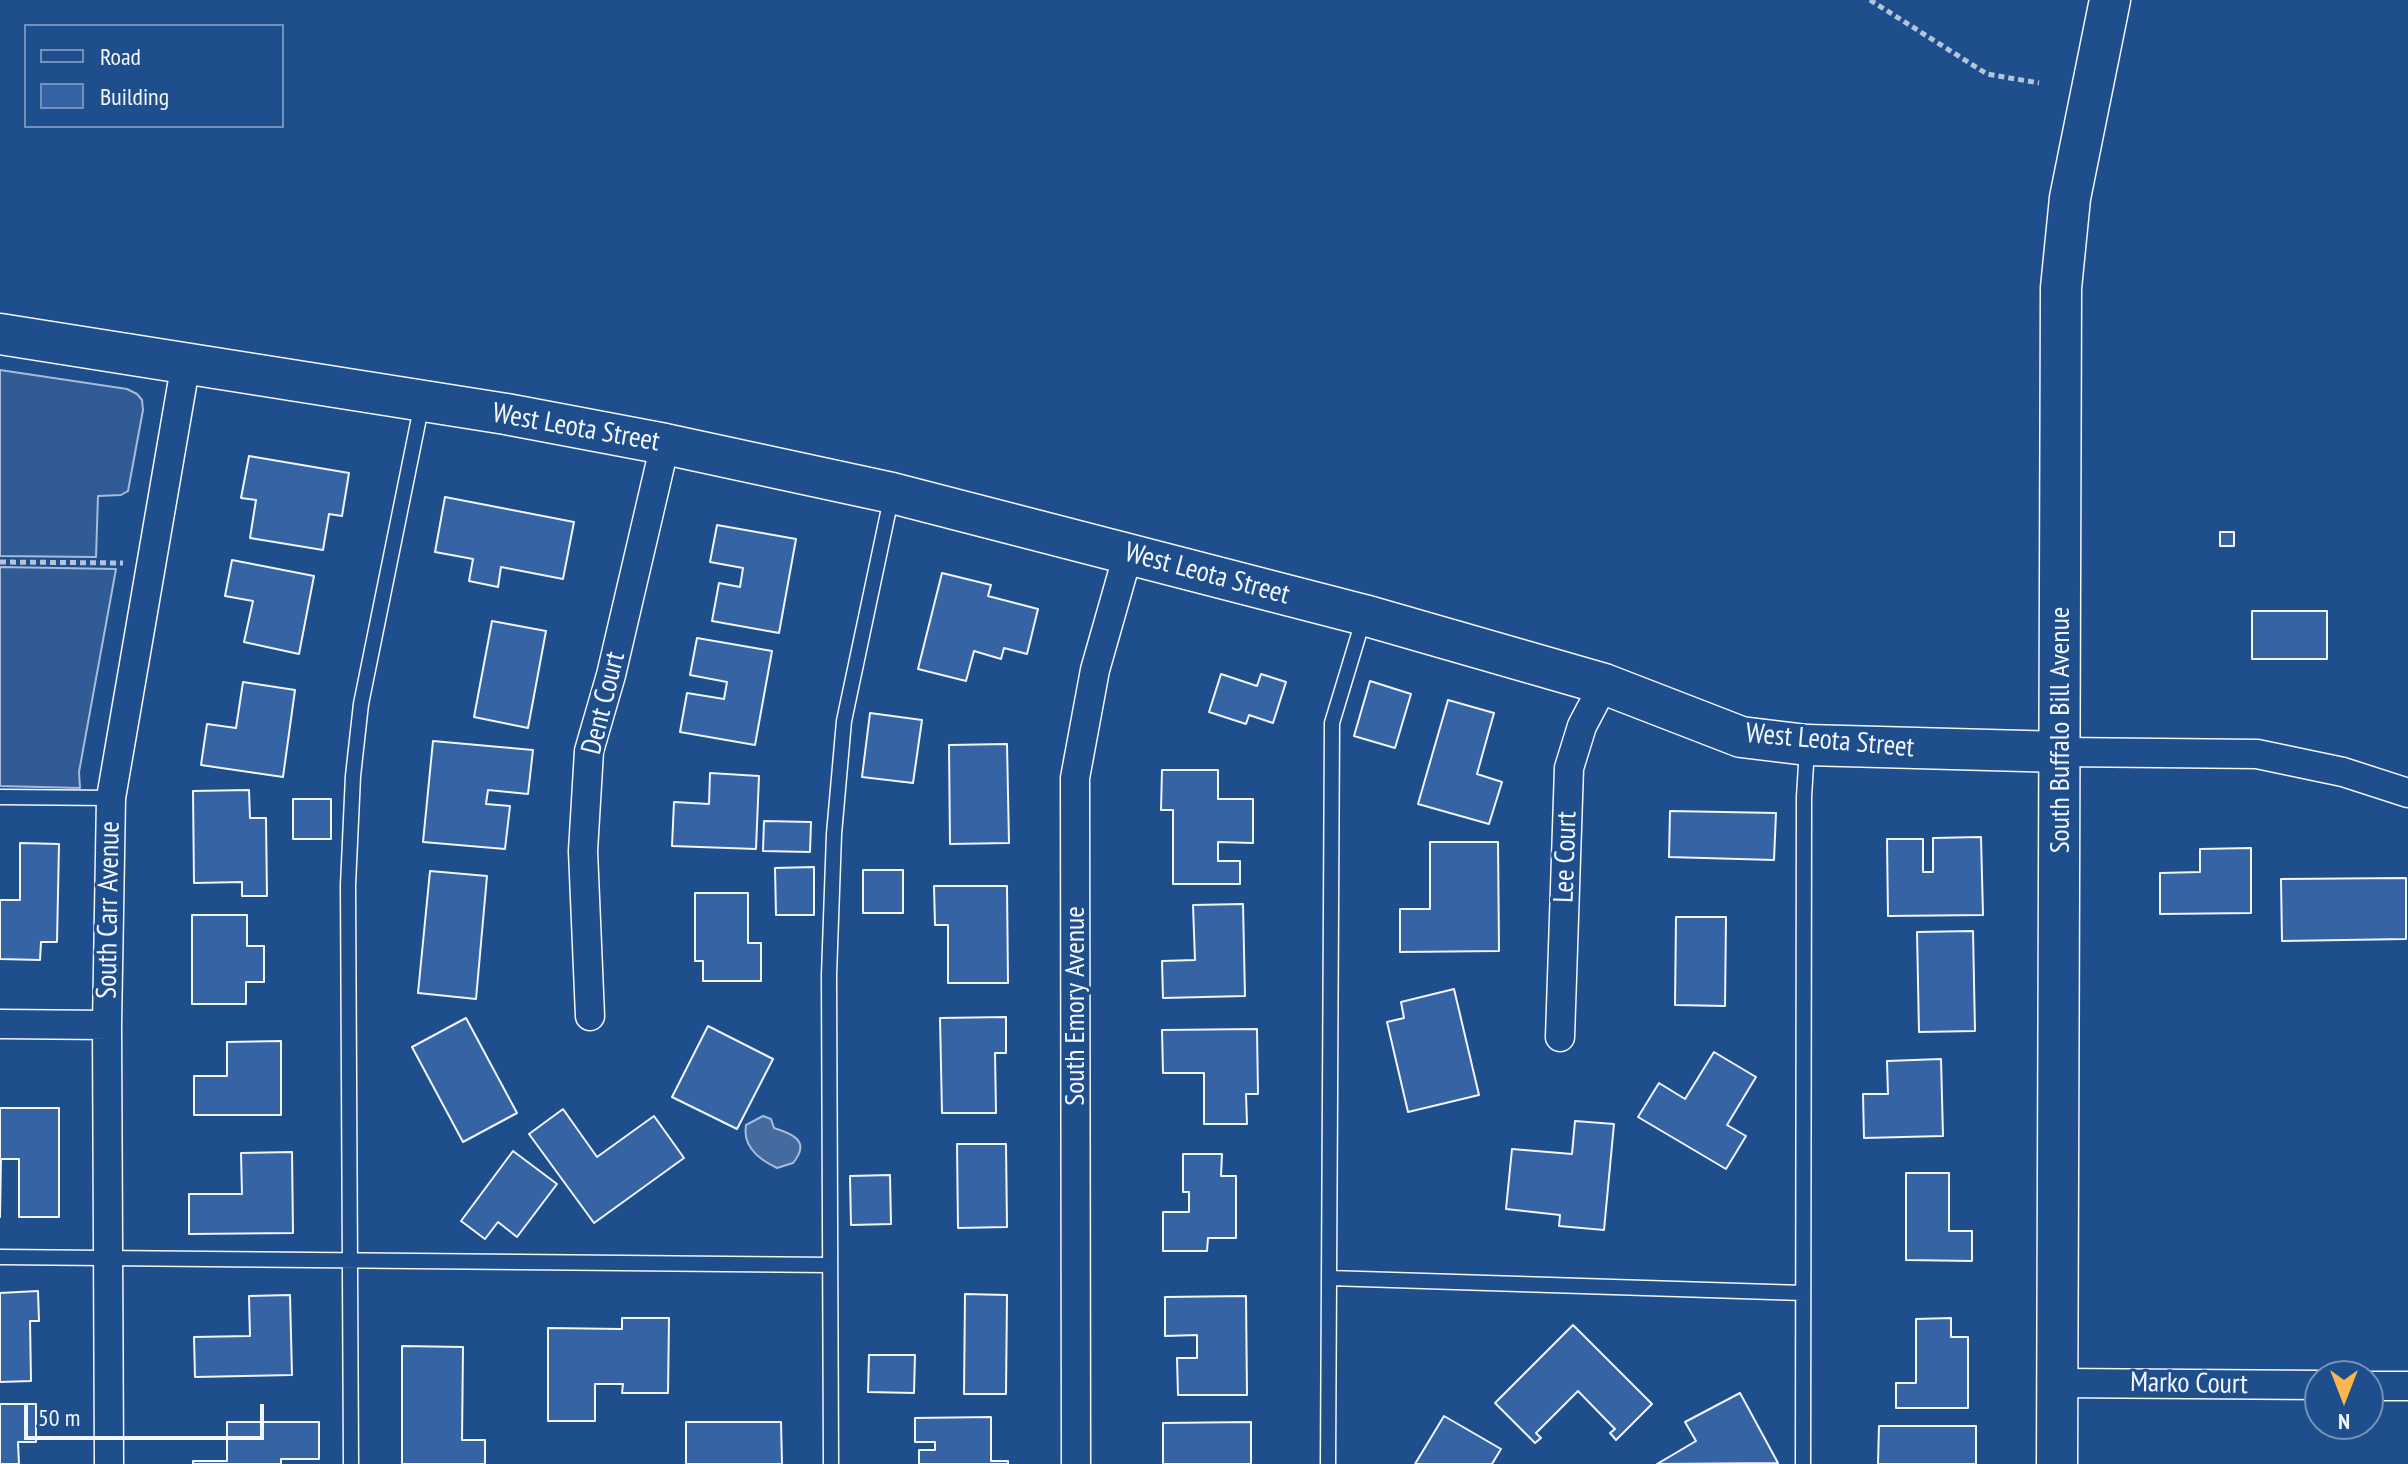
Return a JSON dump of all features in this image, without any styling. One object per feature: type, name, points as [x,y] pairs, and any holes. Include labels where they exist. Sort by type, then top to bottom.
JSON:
[{"type":"street","name":"South Buffalo Bill Avenue","points":[[2057,1464],[2061,288],[2070,198],[2110,0]]},
{"type":"street","name":"West Leota Street","points":[[0,334],[506,414],[665,444],[892,493],[1364,615],[1604,684],[1741,737],[1807,745],[2257,754],[2343,772],[2408,793]]},
{"type":"street","name":"South Carr Avenue","points":[[109,1464],[107,1025],[111,798],[186,362]]},
{"type":"street","name":"Dent Court","points":[[590,1016],[583,851],[589,751],[611,675],[665,444]]},
{"type":"street","name":"South Emory Avenue","points":[[1076,1464],[1075,778],[1095,670],[1128,554]]},
{"type":"street","name":"Lee Court","points":[[1560,1037],[1569,768],[1582,726],[1604,684]]},
{"type":"street","points":[[0,1024],[107,1025]]},
{"type":"street","name":"Marko Court","points":[[2059,1383],[2304,1385]]},
{"type":"street","points":[[2384,1386],[2408,1386]]},
{"type":"lane","points":[[351,1464],[348,885],[353,776],[361,704],[422,402]]},
{"type":"lane","points":[[831,1464],[829,975],[834,834],[844,721],[892,493]]},
{"type":"lane","points":[[1328,1464],[1332,723],[1364,615]]},
{"type":"lane","points":[[1803,1464],[1804,797],[1807,745]]},
{"type":"lane","points":[[0,797],[111,798]]},
{"type":"lane","points":[[0,1257],[830,1265]]},
{"type":"lane","points":[[1329,1278],[1803,1293]]},
{"type":"path","points":[[1870,0],[1987,74],[2039,83]]},
{"type":"path","points":[[0,562],[152,564]]},
{"type":"shaded area","points":[[0,370],[127,389],[142,400],[143,410],[128,491],[121,495],[98,496],[96,557],[0,556]]},
{"type":"shaded area","points":[[0,567],[116,569],[79,772],[80,788],[0,786]]},
{"type":"shaded area","points":[[763,1116],[771,1119],[774,1128],[793,1136],[800,1144],[793,1163],[777,1168],[759,1157],[750,1146],[745,1133],[746,1125]]},
{"type":"building","points":[[249,456],[349,473],[342,516],[329,514],[323,550],[250,538],[256,500],[241,498]]},
{"type":"building","points":[[445,497],[574,522],[563,579],[501,567],[498,587],[469,581],[473,559],[435,552]]},
{"type":"building","points":[[717,525],[796,539],[779,633],[712,621],[719,583],[740,587],[743,568],[710,562]]},
{"type":"building","points":[[2220,532],[2234,532],[2234,546],[2220,546]]},
{"type":"building","points":[[232,560],[314,576],[299,654],[244,642],[253,601],[225,596]]},
{"type":"building","points":[[942,573],[991,585],[988,596],[1038,609],[1027,654],[1004,648],[1001,659],[974,651],[966,681],[918,669]]},
{"type":"building","points":[[2252,611],[2327,611],[2327,659],[2252,659]]},
{"type":"building","points":[[492,621],[546,631],[528,728],[474,717]]},
{"type":"building","points":[[697,638],[772,651],[755,745],[680,732],[687,693],[724,699],[727,682],[690,675]]},
{"type":"building","points":[[1221,674],[1257,686],[1261,674],[1286,682],[1273,723],[1249,715],[1246,724],[1209,712]]},
{"type":"building","points":[[1370,681],[1411,694],[1395,748],[1354,736]]},
{"type":"building","points":[[243,682],[295,690],[283,777],[201,765],[207,724],[236,728]]},
{"type":"building","points":[[1448,700],[1494,713],[1477,774],[1502,782],[1489,824],[1418,804]]},
{"type":"building","points":[[870,713],[922,720],[913,783],[862,777]]},
{"type":"building","points":[[433,741],[533,750],[528,794],[488,790],[486,804],[510,806],[505,849],[423,842]]},
{"type":"building","points":[[1007,744],[1009,843],[950,844],[949,745]]},
{"type":"building","points":[[1162,770],[1218,770],[1218,799],[1253,799],[1253,843],[1218,842],[1218,861],[1240,861],[1240,884],[1173,884],[1173,810],[1161,810]]},
{"type":"building","points":[[710,773],[759,776],[756,849],[672,846],[674,802],[709,804]]},
{"type":"building","points":[[249,790],[250,818],[266,818],[267,896],[242,896],[242,882],[194,883],[193,791]]},
{"type":"building","points":[[293,799],[331,799],[331,839],[293,839]]},
{"type":"building","points":[[1670,811],[1776,813],[1774,860],[1669,857]]},
{"type":"building","points":[[764,821],[811,822],[810,852],[763,851]]},
{"type":"building","points":[[1981,837],[1983,915],[1888,916],[1887,839],[1923,839],[1923,872],[1933,872],[1933,838]]},
{"type":"building","points":[[1430,842],[1498,842],[1499,951],[1400,952],[1400,909],[1430,909]]},
{"type":"building","points":[[20,843],[59,844],[57,942],[41,942],[40,960],[0,959],[0,900],[20,900]]},
{"type":"building","points":[[2251,848],[2251,913],[2160,914],[2160,873],[2200,872],[2200,849]]},
{"type":"building","points":[[814,867],[814,915],[776,915],[775,868]]},
{"type":"building","points":[[863,870],[903,870],[903,913],[863,913]]},
{"type":"building","points":[[430,871],[487,876],[476,999],[418,993]]},
{"type":"building","points":[[2406,878],[2406,939],[2282,941],[2281,879]]},
{"type":"building","points":[[934,886],[1007,886],[1008,983],[948,983],[948,925],[935,925]]},
{"type":"building","points":[[695,893],[748,893],[748,943],[761,943],[761,981],[703,981],[703,961],[695,961]]},
{"type":"building","points":[[1243,904],[1245,996],[1163,998],[1162,961],[1195,960],[1193,905]]},
{"type":"building","points":[[192,915],[247,915],[247,946],[264,946],[264,982],[246,982],[246,1004],[192,1004]]},
{"type":"building","points":[[1676,917],[1726,917],[1725,1006],[1675,1005]]},
{"type":"building","points":[[1973,931],[1975,1031],[1919,1032],[1917,932]]},
{"type":"building","points":[[1454,989],[1479,1095],[1408,1112],[1387,1022],[1404,1018],[1401,1002]]},
{"type":"building","points":[[1006,1017],[1006,1053],[995,1053],[996,1113],[942,1113],[940,1018]]},
{"type":"building","points":[[466,1018],[517,1113],[463,1142],[412,1047]]},
{"type":"building","points":[[708,1026],[773,1059],[737,1129],[672,1097]]},
{"type":"building","points":[[1257,1029],[1258,1094],[1246,1094],[1247,1124],[1204,1124],[1204,1073],[1163,1073],[1162,1030]]},
{"type":"building","points":[[281,1041],[281,1115],[194,1115],[194,1076],[227,1076],[227,1042]]},
{"type":"building","points":[[1714,1052],[1756,1077],[1727,1125],[1746,1136],[1726,1169],[1638,1117],[1659,1083],[1685,1099]]},
{"type":"building","points":[[1941,1059],[1943,1136],[1864,1138],[1863,1094],[1888,1094],[1887,1061]]},
{"type":"building","points":[[0,1108],[59,1108],[59,1217],[19,1217],[19,1159],[1,1159],[0,1217]]},
{"type":"building","points":[[563,1109],[597,1157],[654,1116],[684,1158],[594,1223],[529,1134]]},
{"type":"building","points":[[1575,1121],[1614,1124],[1604,1230],[1559,1226],[1560,1215],[1506,1209],[1512,1149],[1572,1154]]},
{"type":"building","points":[[957,1144],[1006,1144],[1007,1227],[958,1228]]},
{"type":"building","points":[[513,1151],[557,1184],[517,1237],[498,1222],[485,1239],[461,1221]]},
{"type":"building","points":[[292,1152],[293,1233],[189,1234],[189,1194],[242,1194],[241,1153]]},
{"type":"building","points":[[1183,1154],[1222,1154],[1221,1176],[1236,1176],[1236,1238],[1208,1238],[1207,1251],[1163,1251],[1163,1212],[1189,1212],[1189,1192],[1183,1192]]},
{"type":"building","points":[[1906,1173],[1949,1173],[1949,1231],[1972,1231],[1972,1261],[1906,1260]]},
{"type":"building","points":[[890,1175],[891,1224],[851,1225],[850,1176]]},
{"type":"building","points":[[38,1291],[39,1321],[30,1321],[31,1381],[0,1382],[0,1293]]},
{"type":"building","points":[[965,1294],[1007,1295],[1006,1394],[964,1394]]},
{"type":"building","points":[[290,1295],[292,1375],[195,1377],[194,1337],[250,1336],[249,1296]]},
{"type":"building","points":[[1246,1296],[1247,1395],[1178,1395],[1177,1358],[1197,1358],[1197,1335],[1165,1336],[1165,1297]]},
{"type":"building","points":[[622,1318],[669,1318],[668,1393],[622,1393],[623,1384],[595,1384],[595,1421],[548,1421],[548,1328],[622,1329]]},
{"type":"building","points":[[1951,1318],[1951,1337],[1968,1337],[1968,1408],[1896,1408],[1896,1383],[1916,1383],[1916,1319]]},
{"type":"building","points":[[1573,1325],[1652,1404],[1616,1440],[1610,1433],[1615,1429],[1578,1391],[1536,1433],[1541,1438],[1535,1443],[1495,1403]]},
{"type":"building","points":[[402,1346],[463,1347],[462,1440],[485,1440],[485,1464],[402,1464]]},
{"type":"building","points":[[869,1355],[915,1355],[914,1393],[868,1392]]},
{"type":"building","points":[[1740,1393],[1778,1463],[1657,1464],[1696,1441],[1685,1422]]},
{"type":"building","points":[[0,1404],[36,1404],[36,1442],[18,1442],[19,1464],[0,1464]]},
{"type":"building","points":[[1444,1416],[1501,1449],[1492,1464],[1415,1464]]},
{"type":"building","points":[[991,1417],[991,1461],[1008,1461],[1008,1464],[919,1464],[919,1450],[935,1450],[935,1442],[915,1442],[915,1418]]},
{"type":"building","points":[[227,1422],[319,1422],[319,1459],[281,1459],[281,1464],[193,1464],[193,1461],[227,1461]]},
{"type":"building","points":[[686,1422],[781,1422],[782,1464],[686,1464]]},
{"type":"building","points":[[1251,1422],[1251,1464],[1163,1464],[1163,1423]]},
{"type":"building","points":[[1879,1426],[1976,1426],[1976,1464],[1878,1464]]}]
